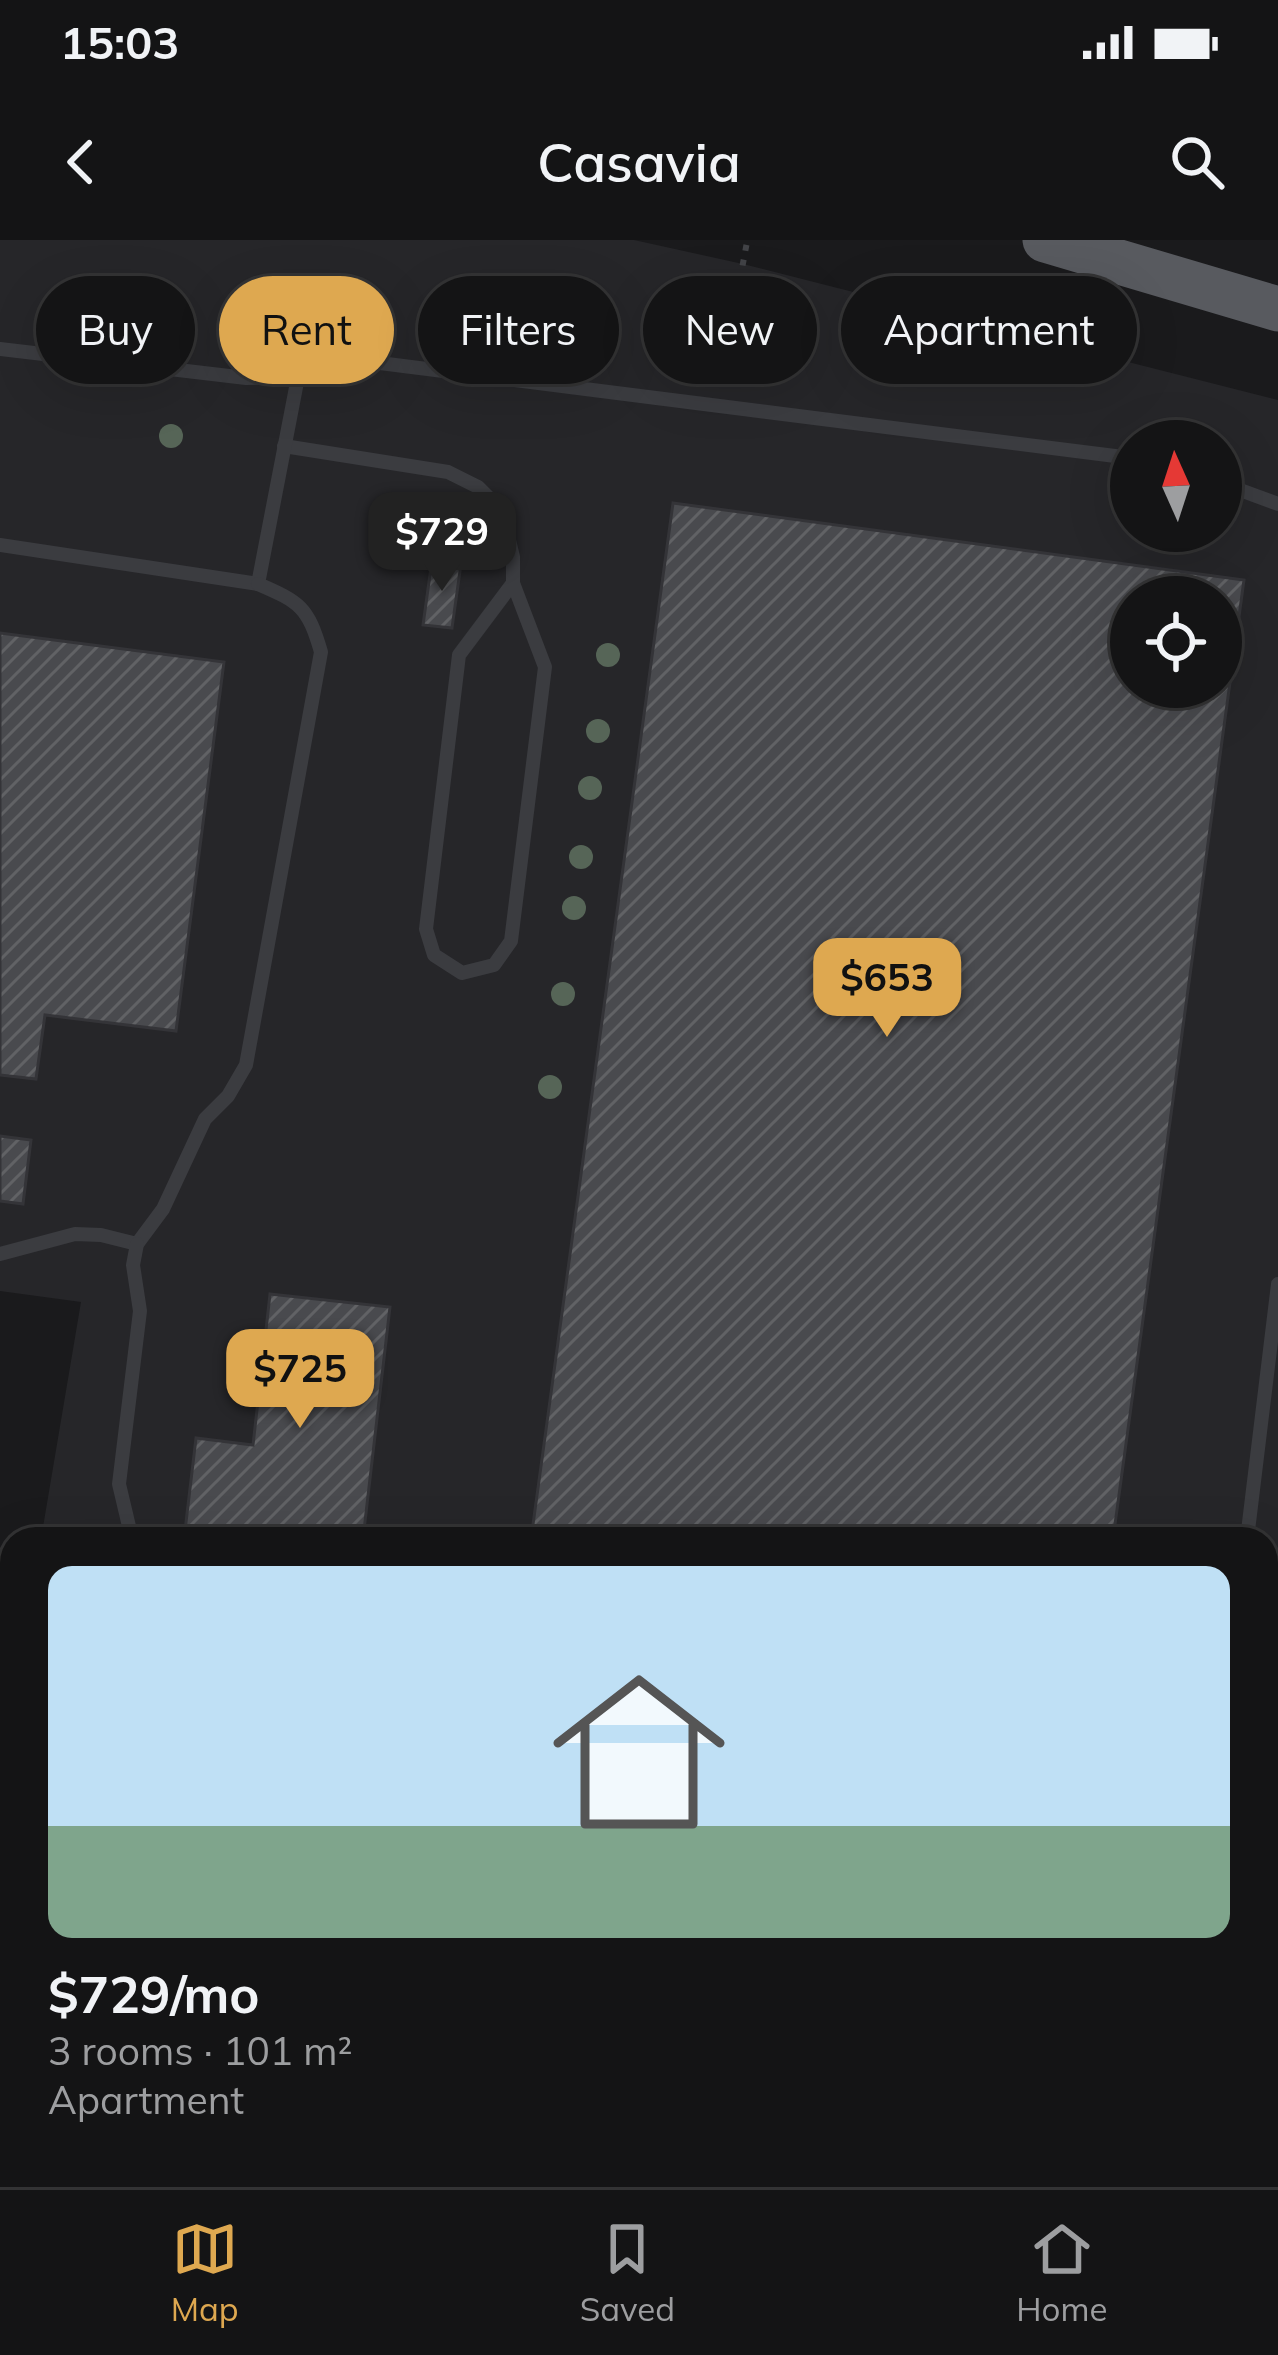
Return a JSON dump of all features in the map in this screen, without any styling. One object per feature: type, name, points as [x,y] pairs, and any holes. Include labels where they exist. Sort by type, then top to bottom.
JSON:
[{"type":"main road","points":[[1045,240],[1278,308]]},
{"type":"lane","points":[[0,349],[219,375]]},
{"type":"lane","points":[[394,365],[1110,455]]},
{"type":"lane","points":[[258,584],[297,384]]},
{"type":"lane","points":[[284,446],[448,472],[478,487],[502,511],[513,557],[513,583],[545,667],[511,940],[494,964],[463,973],[434,955],[426,929],[459,655],[513,583]]},
{"type":"lane","points":[[1242,492],[1277,508]]},
{"type":"lane","points":[[0,545],[258,584],[293,599],[313,622],[321,652],[247,1065],[228,1096],[205,1119],[163,1209],[137,1244],[133,1265],[140,1311],[119,1484],[129,1527]]},
{"type":"lane","points":[[0,1254],[74,1234],[137,1244]]},
{"type":"lane","points":[[1248,1527],[1278,1284]]},
{"type":"path","points":[[741,276],[747,242]]},
{"type":"shaded area","points":[[0,240],[634,240],[790,276],[643,276],[643,384],[817,384],[817,283],[841,289],[841,384],[1137,384],[1137,364],[1278,400],[1278,1527],[43,1527],[81,1302],[0,1291]]},
{"type":"building","points":[[673,503],[1214,576],[1110,576],[1110,708],[1227,708],[1115,1527],[533,1527]]},
{"type":"building","points":[[432,560],[461,564],[452,628],[423,625]]},
{"type":"building","points":[[0,633],[224,662],[176,1031],[45,1015],[36,1079],[0,1075]]},
{"type":"building","points":[[0,1136],[31,1140],[23,1204],[0,1201]]},
{"type":"building","points":[[270,1294],[390,1307],[364,1527],[185,1527],[196,1438],[253,1445]]}]
